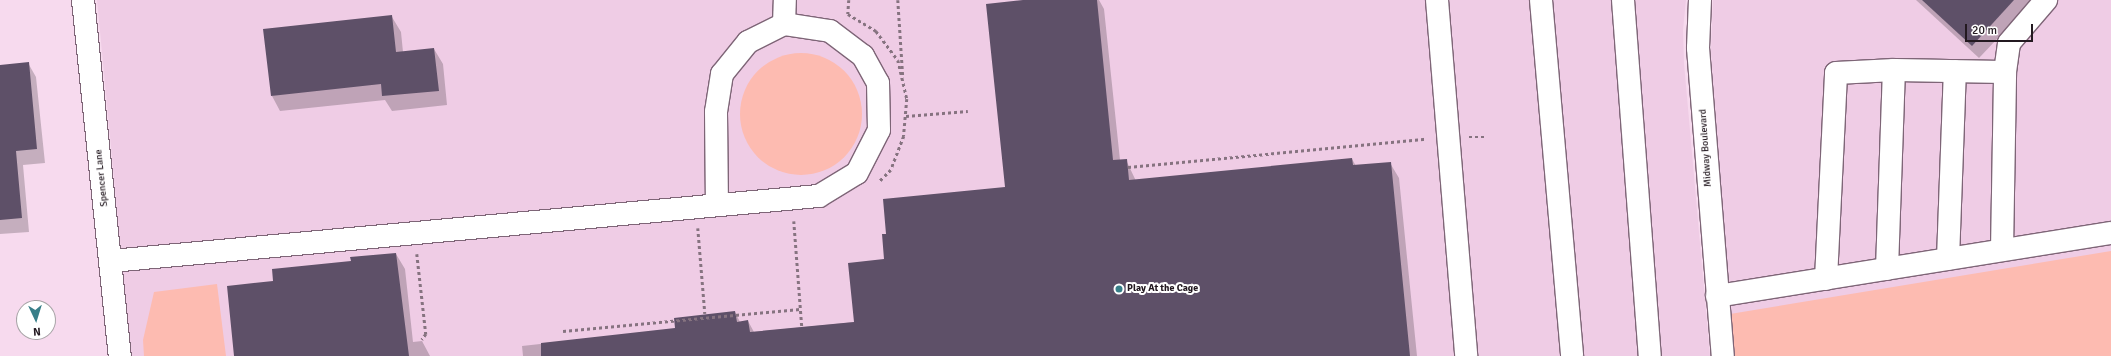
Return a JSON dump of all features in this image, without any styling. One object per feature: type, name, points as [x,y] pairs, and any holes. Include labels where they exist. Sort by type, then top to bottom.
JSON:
[{"type":"street","name":"Spencer Lane","points":[[83,0],[120,356]]},
{"type":"street","points":[[784,24],[785,0]]},
{"type":"street","points":[[1437,0],[1466,356]]},
{"type":"street","points":[[1540,0],[1572,356]]},
{"type":"street","points":[[1623,0],[1650,356]]},
{"type":"street","name":"Midway Boulevard","points":[[1700,0],[1698,48],[1721,356]]},
{"type":"street","points":[[2002,250],[2005,72],[2009,43],[2046,0]]},
{"type":"street","points":[[111,261],[717,204],[819,196],[857,173],[879,130],[878,83],[863,56],[830,31],[784,24],[748,42],[722,74],[716,112],[717,204]]},
{"type":"street","points":[[1826,279],[1836,73],[1894,70],[2005,72]]},
{"type":"street","points":[[1887,269],[1894,70]]},
{"type":"street","points":[[1948,259],[1955,71]]},
{"type":"street","points":[[1717,296],[2111,233]]},
{"type":"path","points":[[898,0],[904,86]]},
{"type":"path","points":[[906,116],[968,111]]},
{"type":"path","points":[[1128,167],[1448,138],[1485,136]]},
{"type":"path","points":[[794,216],[802,327]]},
{"type":"path","points":[[697,226],[705,314]]},
{"type":"path","points":[[417,254],[426,334],[422,340]]},
{"type":"path","points":[[563,331],[800,309]]},
{"type":"shaded area","points":[[97,0],[1686,0],[1683,30],[1684,63],[1710,356],[131,356]]},
{"type":"shaded area","points":[[1713,0],[2111,0],[2111,356],[1734,356],[1714,108],[1711,50]]},
{"type":"shaded area","points":[[801,53],[824,57],[835,63],[844,71],[852,80],[858,91],[862,114],[858,137],[852,148],[844,157],[835,165],[824,171],[801,175],[778,171],[767,165],[758,157],[750,148],[744,137],[740,114],[744,91],[750,80],[758,71],[767,63],[778,57]]},
{"type":"shaded area","points":[[2111,251],[2111,356],[1734,356],[1730,314]]},
{"type":"shaded area","points":[[217,284],[226,356],[144,356],[143,340],[154,292]]},
{"type":"building","points":[[1023,0],[1097,0],[1113,160],[1127,159],[1129,180],[1352,158],[1353,165],[1391,162],[1410,356],[541,356],[541,343],[675,328],[674,318],[735,311],[737,322],[748,320],[750,332],[854,322],[848,263],[884,259],[882,234],[886,234],[883,199],[1005,187],[986,4]]},
{"type":"building","points":[[1922,0],[2014,0],[1972,46]]},
{"type":"building","points":[[392,15],[396,52],[434,48],[439,91],[382,96],[381,84],[271,96],[263,29]]},
{"type":"building","points":[[29,62],[37,149],[16,151],[22,218],[0,220],[0,65]]},
{"type":"building","points":[[396,253],[409,356],[234,356],[227,286],[273,281],[272,269],[351,261],[350,257]]},
{"type":"place","name":"Play At the Cage","points":[[1119,289]]}]
